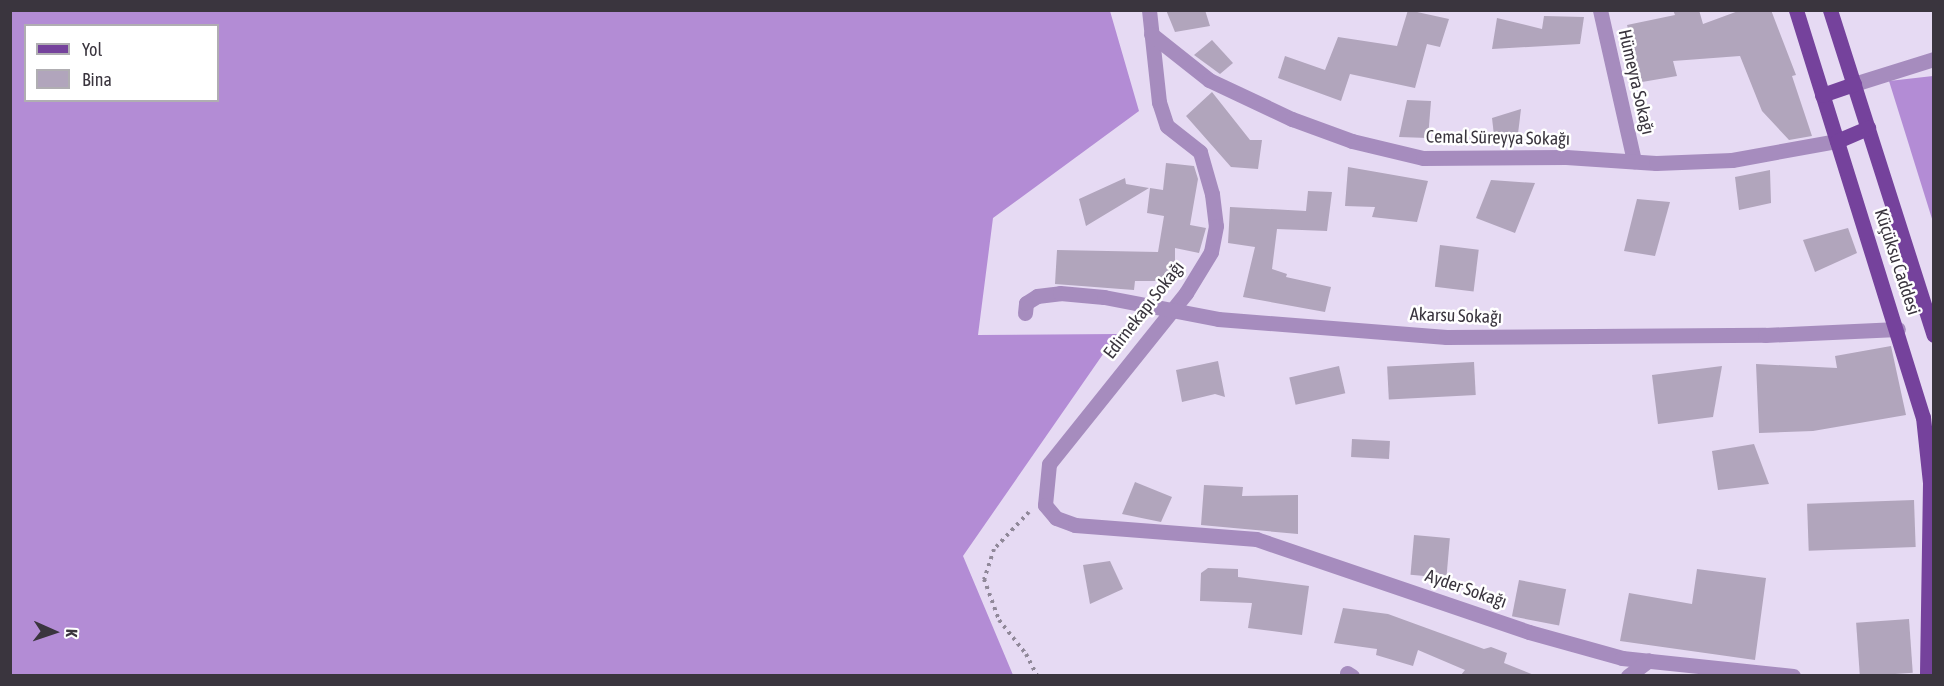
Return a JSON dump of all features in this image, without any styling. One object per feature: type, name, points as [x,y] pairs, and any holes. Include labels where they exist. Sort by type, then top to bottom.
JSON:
[{"type":"main road","name":"Küçüksu Caddesi","points":[[1796,10],[1898,329],[1923,417],[1932,526],[1927,675]]},
{"type":"main road","name":"Küçüksu Caddesi","points":[[1830,10],[1934,334]]},
{"type":"main road","points":[[1822,95],[1854,84]]},
{"type":"main road","points":[[1837,141],[1868,128]]},
{"type":"street","name":"Edirnekapı Sokağı","points":[[1045,505],[1049,464],[1173,309],[1211,252],[1216,226],[1212,194],[1200,152],[1167,126],[1159,102],[1149,10]]},
{"type":"street","name":"Hümeyra Sokağı","points":[[1600,10],[1634,161]]},
{"type":"street","name":"Cemal Süreyya Sokağı","points":[[1151,34],[1209,80],[1292,119],[1352,141],[1423,158],[1732,160],[1837,141]]},
{"type":"street","points":[[1854,84],[1934,59]]},
{"type":"street","name":"Akarsu Sokağı","points":[[1025,313],[1026,303],[1037,296],[1060,293],[1173,309],[1218,319],[1446,337],[1754,335],[1898,329]]},
{"type":"street","name":"Ayder Sokağı","points":[[1045,505],[1056,518],[1075,525],[1256,539],[1529,632],[1622,658],[1649,660],[1677,669],[1793,675]]},
{"type":"street","points":[[1628,675],[1649,660]]},
{"type":"path","points":[[1037,675],[1026,654],[999,620],[984,579],[994,549],[1025,514],[1045,505]]},
{"type":"shaded area","points":[[10,11],[1110,11],[1139,111],[993,218],[978,335],[1117,334],[963,556],[1013,675],[11,675]]},
{"type":"shaded area","points":[[1934,76],[1933,222],[1889,81]]},
{"type":"building","points":[[1166,10],[1205,10],[1210,26],[1175,32]]},
{"type":"building","points":[[1408,10],[1449,19],[1440,47],[1427,44],[1415,88],[1350,74],[1341,101],[1278,78],[1285,56],[1325,70],[1338,37],[1397,46]]},
{"type":"building","points":[[1673,10],[1699,10],[1703,24],[1741,10],[1771,10],[1796,75],[1792,76],[1812,136],[1789,140],[1762,111],[1740,56],[1673,61],[1677,76],[1642,82],[1627,25],[1675,15]]},
{"type":"building","points":[[1544,16],[1584,17],[1580,44],[1492,49],[1497,18],[1542,29]]},
{"type":"building","points":[[1212,40],[1233,63],[1220,74],[1194,55]]},
{"type":"building","points":[[1212,92],[1250,140],[1262,140],[1258,169],[1231,167],[1186,116]]},
{"type":"building","points":[[1407,100],[1431,101],[1428,138],[1399,137]]},
{"type":"building","points":[[1521,109],[1517,142],[1495,144],[1492,118]]},
{"type":"building","points":[[1166,163],[1194,166],[1198,179],[1190,225],[1206,228],[1199,253],[1175,248],[1175,281],[1135,281],[1134,290],[1055,284],[1057,250],[1158,252],[1164,216],[1147,213],[1150,188],[1163,190]]},
{"type":"building","points":[[1348,167],[1428,181],[1417,222],[1372,217],[1375,207],[1345,206]]},
{"type":"building","points":[[1770,170],[1771,203],[1739,210],[1735,177]]},
{"type":"building","points":[[1125,178],[1126,184],[1149,188],[1086,226],[1079,199]]},
{"type":"building","points":[[1491,180],[1535,183],[1515,233],[1476,218]]},
{"type":"building","points":[[1308,191],[1332,192],[1327,231],[1277,229],[1272,269],[1287,274],[1286,277],[1331,287],[1325,312],[1243,297],[1255,247],[1228,243],[1230,207],[1306,211]]},
{"type":"building","points":[[1637,199],[1670,202],[1655,256],[1624,251]]},
{"type":"building","points":[[1848,228],[1857,253],[1815,272],[1803,240]]},
{"type":"building","points":[[1440,245],[1479,250],[1474,291],[1435,287]]},
{"type":"building","points":[[1891,346],[1906,415],[1813,431],[1759,433],[1756,364],[1837,368],[1835,356]]},
{"type":"building","points":[[1218,361],[1225,397],[1215,394],[1182,402],[1176,370]]},
{"type":"building","points":[[1474,362],[1476,395],[1389,400],[1387,367]]},
{"type":"building","points":[[1339,366],[1345,393],[1296,405],[1289,377]]},
{"type":"building","points":[[1722,366],[1713,417],[1658,424],[1652,375]]},
{"type":"building","points":[[1352,439],[1390,441],[1389,459],[1351,457]]},
{"type":"building","points":[[1754,444],[1769,484],[1718,490],[1712,451]]},
{"type":"building","points":[[1135,482],[1172,497],[1161,522],[1122,514]]},
{"type":"building","points":[[1204,485],[1243,487],[1242,496],[1298,495],[1298,534],[1201,525]]},
{"type":"building","points":[[1914,500],[1916,547],[1809,551],[1807,504]]},
{"type":"building","points":[[1414,535],[1450,538],[1446,578],[1411,575]]},
{"type":"building","points":[[1110,561],[1123,589],[1090,604],[1083,565]]},
{"type":"building","points":[[1208,568],[1238,569],[1238,577],[1309,586],[1302,635],[1248,628],[1252,603],[1200,601],[1201,573]]},
{"type":"building","points":[[1697,569],[1766,578],[1755,660],[1620,641],[1629,593],[1692,604]]},
{"type":"building","points":[[1519,580],[1566,589],[1559,625],[1512,616]]},
{"type":"building","points":[[1343,608],[1388,614],[1484,649],[1491,647],[1507,653],[1504,663],[1534,675],[1461,675],[1465,670],[1418,650],[1413,666],[1376,655],[1377,649],[1334,643]]},
{"type":"building","points":[[1909,619],[1913,673],[1860,676],[1856,623]]}]
